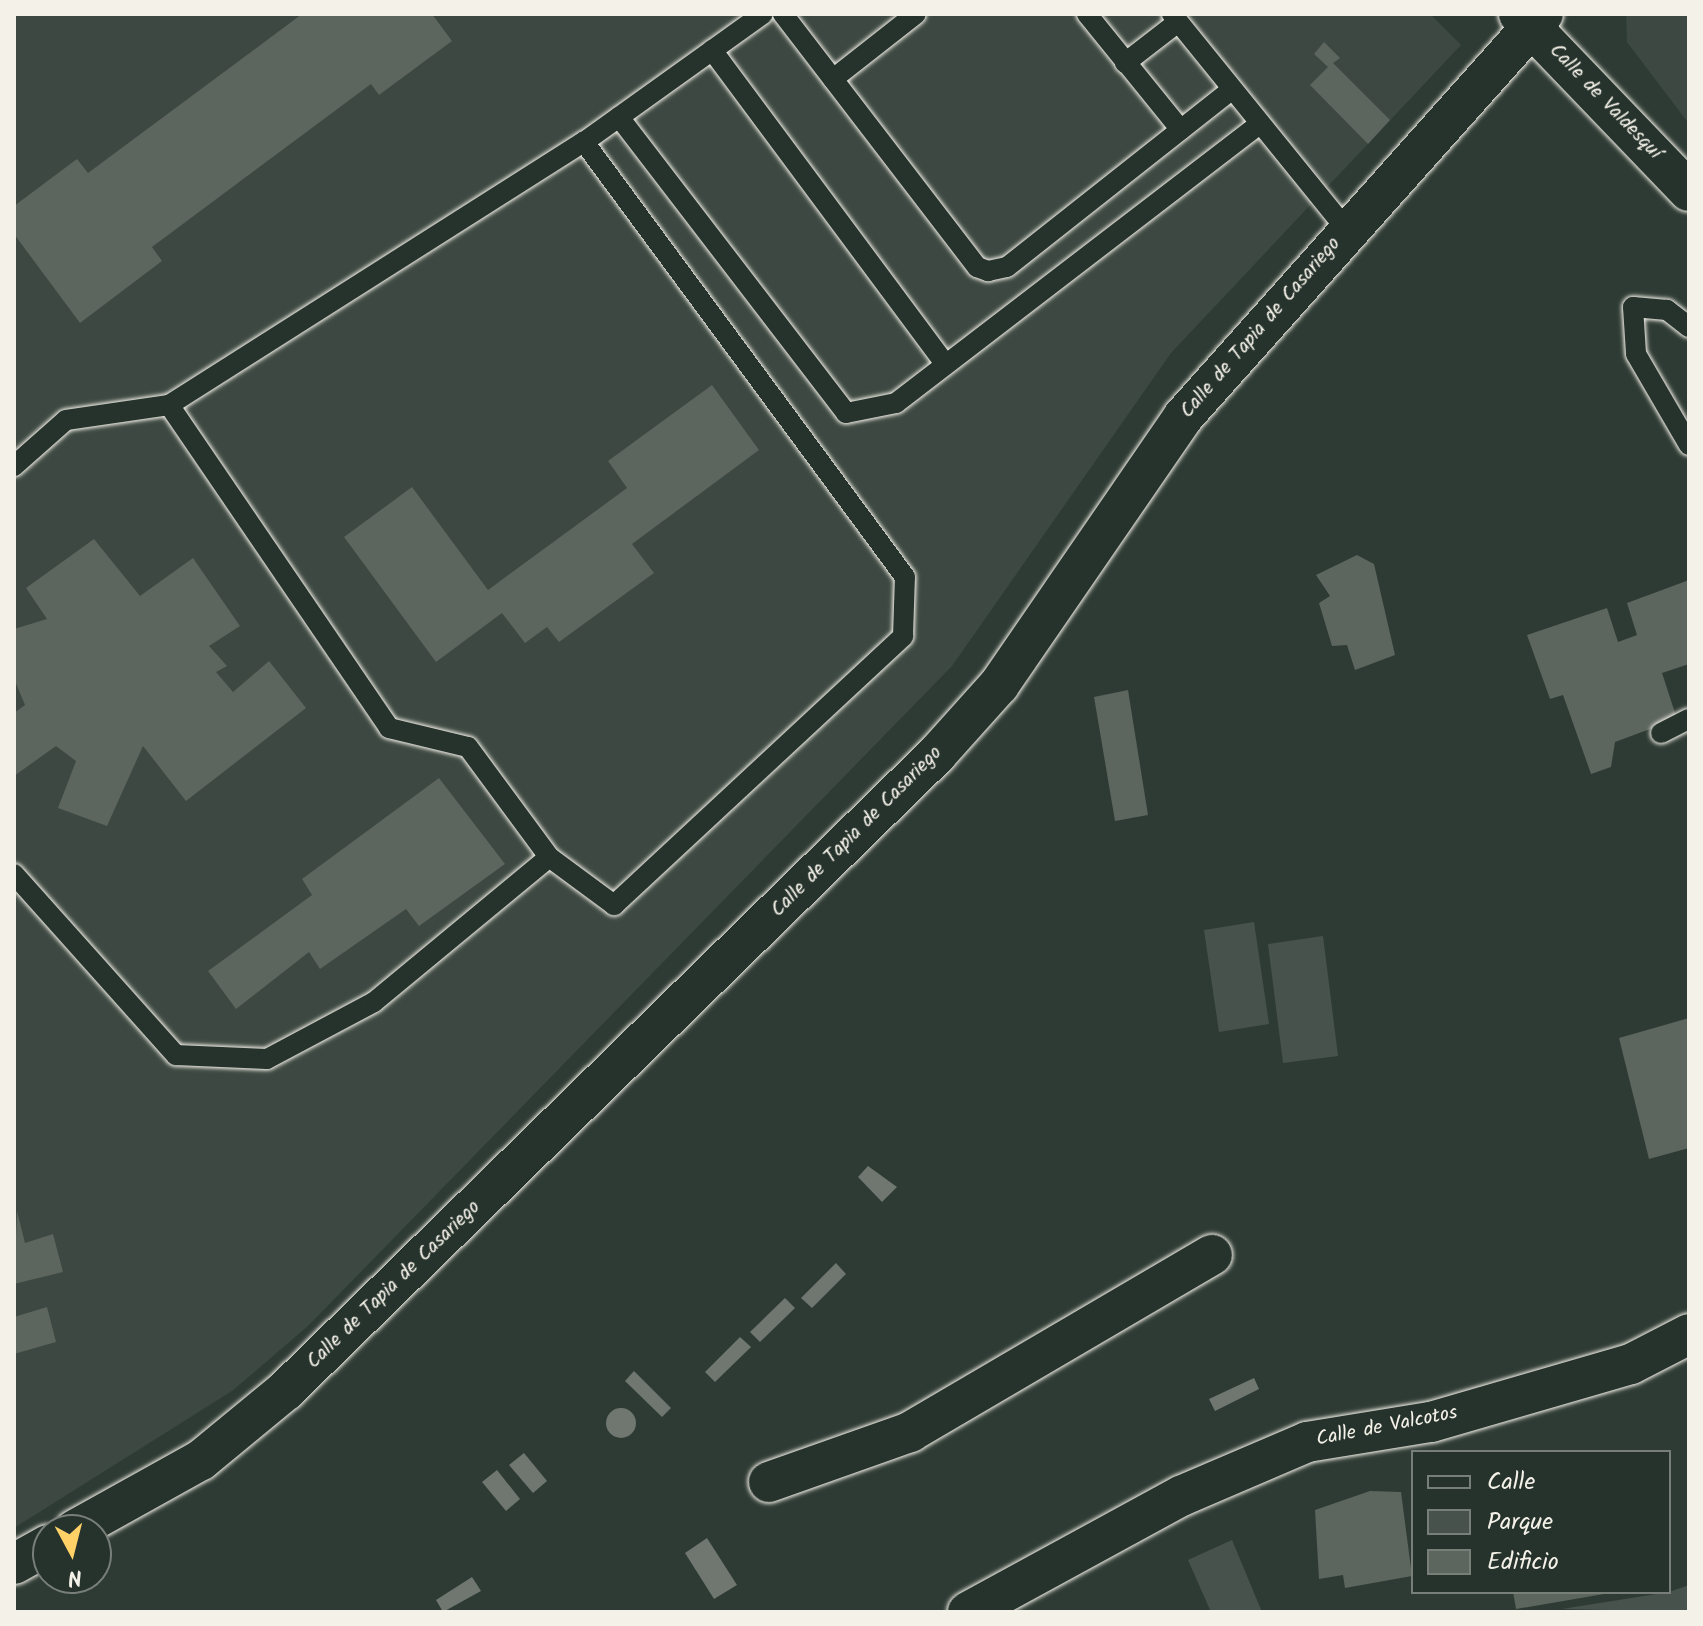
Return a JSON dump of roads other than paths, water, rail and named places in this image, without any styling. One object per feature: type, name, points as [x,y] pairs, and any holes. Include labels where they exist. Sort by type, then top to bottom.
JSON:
[{"type":"street","name":"Calle de Valdesquí","points":[[1531,18],[1689,191]]},
{"type":"street","name":"Calle de Tapia de Casariego","points":[[104,1514],[201,1460],[286,1390],[937,754],[999,685],[1183,417],[1531,18]]},
{"type":"street","points":[[769,1482],[910,1432],[1212,1255]]},
{"type":"street","name":"Calle de Valcotos","points":[[968,1612],[1027,1598],[1181,1496],[1307,1442],[1431,1422],[1631,1364],[1689,1334]]},
{"type":"street","points":[[14,1564],[32,1554]]},
{"type":"lane","points":[[14,466],[66,420],[169,405],[584,142],[763,14]]},
{"type":"lane","points":[[783,14],[977,267],[988,271],[1007,267],[1231,90]]},
{"type":"lane","points":[[833,79],[916,14]]},
{"type":"lane","points":[[1087,14],[1181,130]]},
{"type":"lane","points":[[1125,63],[1175,18],[1258,125],[1346,229]]},
{"type":"lane","points":[[712,50],[944,362]]},
{"type":"lane","points":[[619,117],[846,413],[896,403],[944,362],[1258,125]]},
{"type":"lane","points":[[169,405],[389,728],[468,747],[549,857],[614,905],[903,636],[905,577],[884,541],[584,142]]},
{"type":"lane","points":[[1689,327],[1667,310],[1633,307],[1636,354],[1689,445]]},
{"type":"lane","points":[[1661,733],[1689,719]]},
{"type":"lane","points":[[14,874],[176,1055],[267,1059],[374,1002],[549,857]]}]
